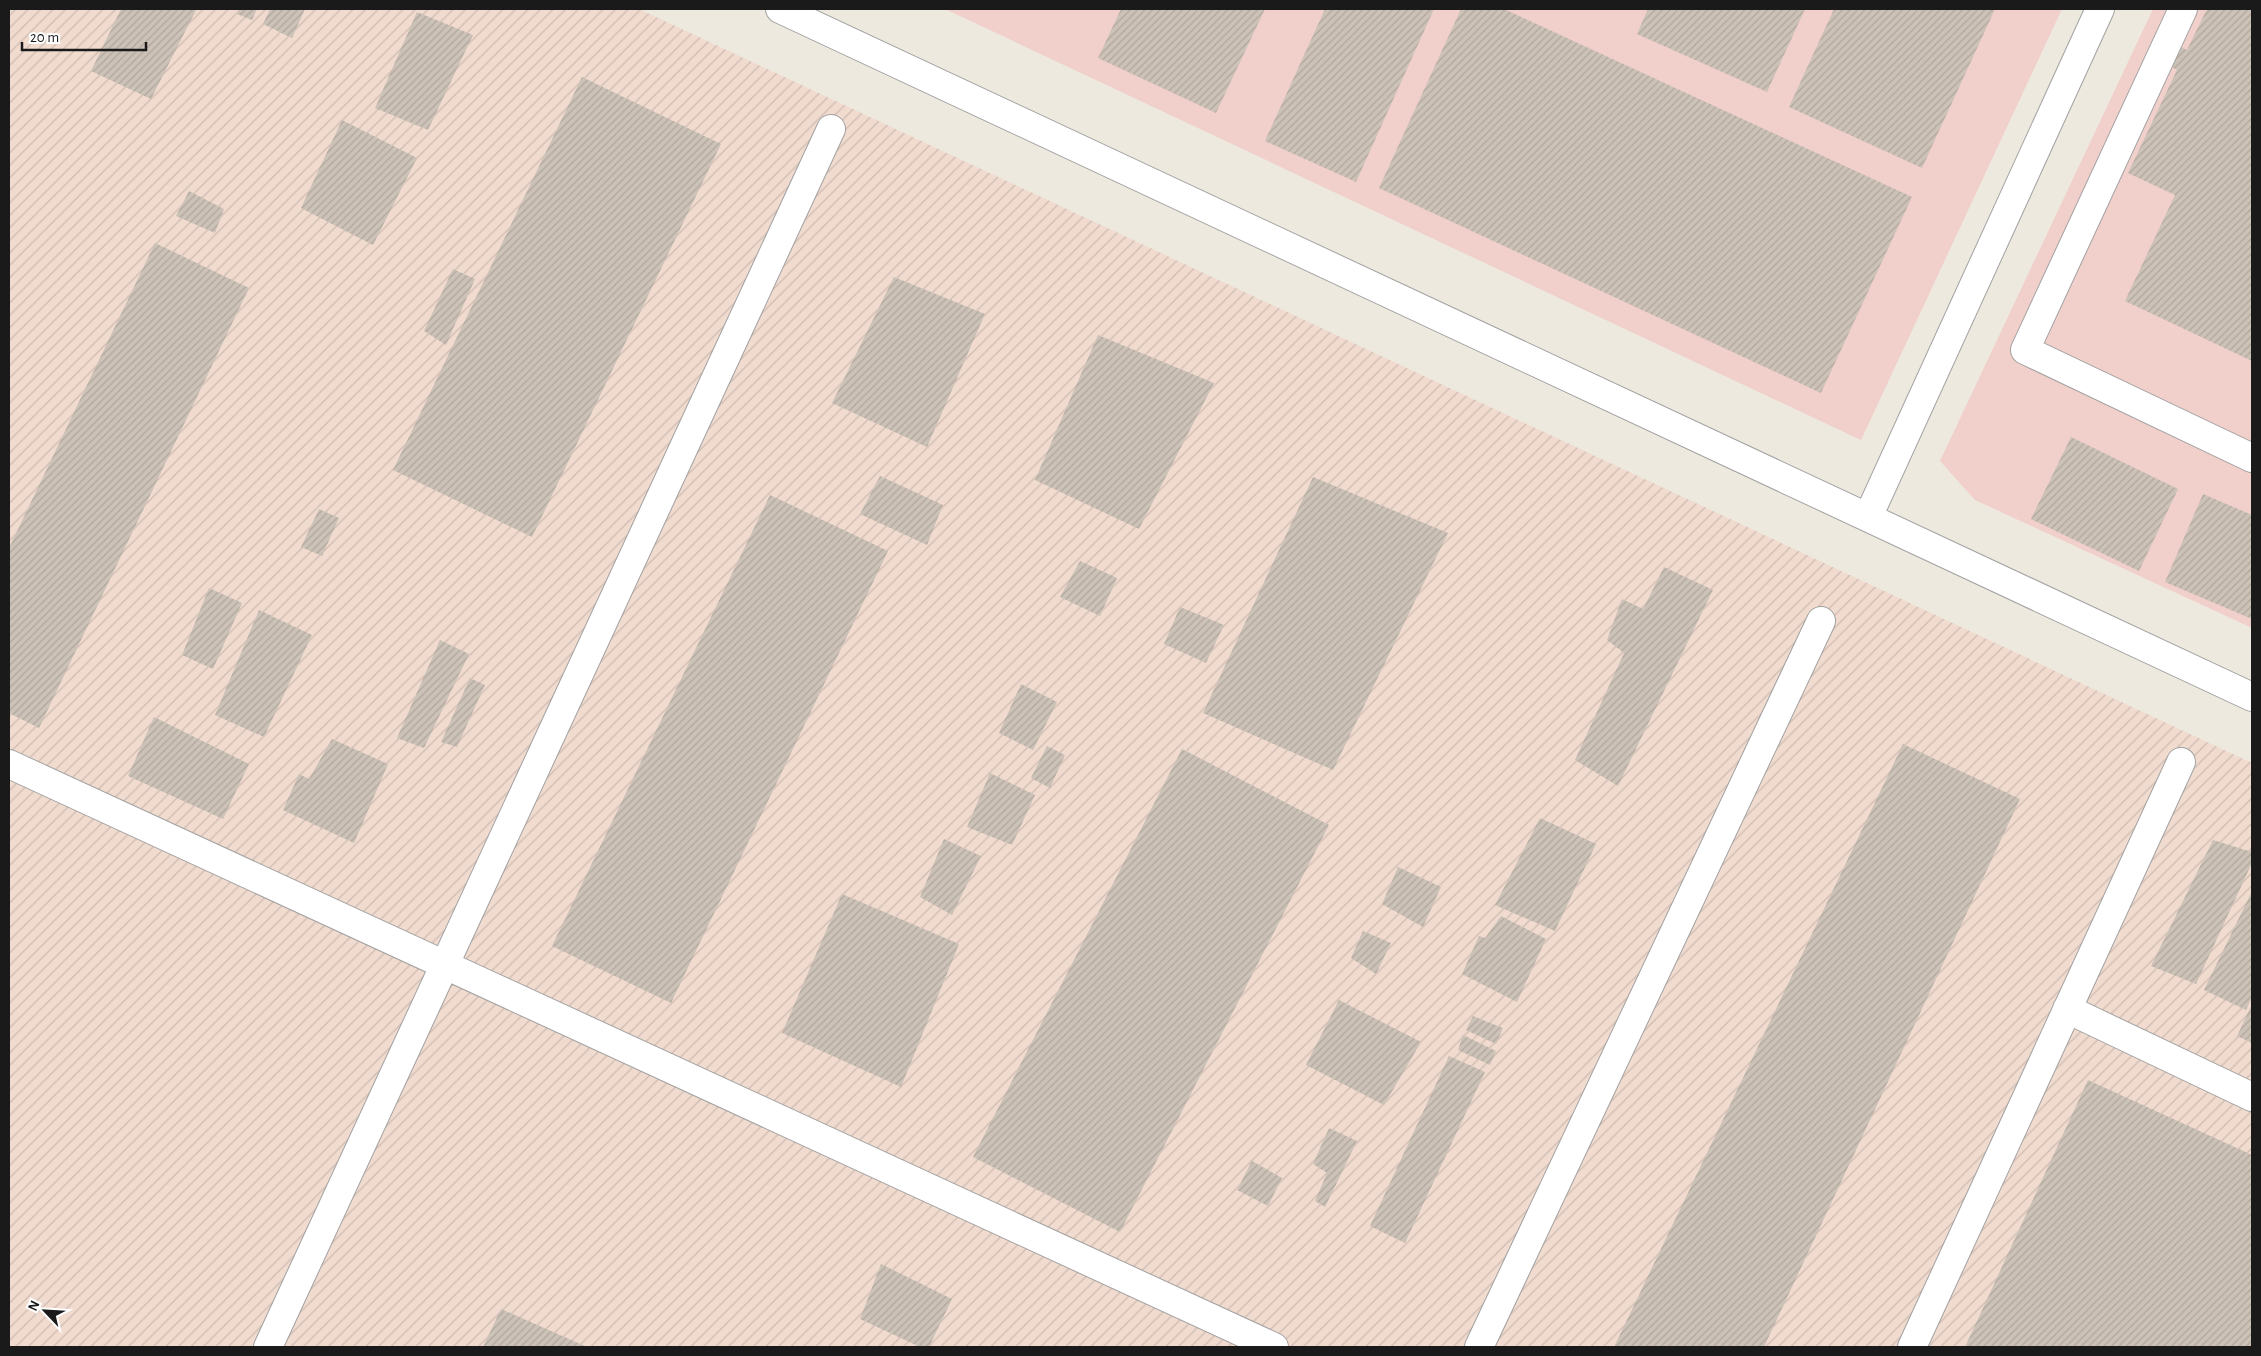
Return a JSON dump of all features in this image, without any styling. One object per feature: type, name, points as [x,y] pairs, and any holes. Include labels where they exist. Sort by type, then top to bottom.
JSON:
[{"type":"street","points":[[780,9],[2252,697]]},
{"type":"street","points":[[1868,517],[2100,9]]},
{"type":"street","points":[[2183,9],[2025,350],[2252,458]]},
{"type":"street","points":[[268,1347],[830,129]]},
{"type":"street","points":[[1479,1347],[1821,621]]},
{"type":"street","points":[[1912,1347],[2181,762]]},
{"type":"street","points":[[9,764],[1274,1347]]},
{"type":"street","points":[[2067,1009],[2252,1097]]},
{"type":"shaded area","points":[[9,9],[639,9],[2252,763],[2252,1347],[9,1347]]},
{"type":"shaded area","points":[[945,9],[2062,9],[1861,440]]},
{"type":"shaded area","points":[[2153,9],[2252,9],[2252,628],[1975,500],[1940,461]]},
{"type":"building","points":[[121,9],[196,10],[151,99],[91,71]]},
{"type":"building","points":[[240,9],[257,9],[252,20],[237,14]]},
{"type":"building","points":[[270,9],[305,9],[292,38],[263,24]]},
{"type":"building","points":[[1121,9],[1265,9],[1216,113],[1098,58]]},
{"type":"building","points":[[1325,9],[1434,9],[1356,182],[1265,141]]},
{"type":"building","points":[[1461,9],[1504,9],[1912,197],[1821,393],[1379,188]]},
{"type":"building","points":[[1648,9],[1805,9],[1767,92],[1637,34]]},
{"type":"building","points":[[1834,9],[1995,9],[1922,168],[1789,107]]},
{"type":"building","points":[[2207,9],[2252,9],[2252,361],[2125,301],[2175,195],[2128,173],[2177,70],[2172,67],[2181,47],[2187,50]]},
{"type":"building","points":[[417,12],[473,35],[428,130],[375,108]]},
{"type":"building","points":[[582,77],[721,144],[532,537],[393,470]]},
{"type":"building","points":[[342,120],[417,158],[373,245],[301,208]]},
{"type":"building","points":[[189,191],[224,209],[215,233],[176,216]]},
{"type":"building","points":[[155,243],[249,288],[39,728],[9,713],[9,548]]},
{"type":"building","points":[[453,269],[475,279],[446,345],[424,331]]},
{"type":"building","points":[[894,277],[985,314],[927,447],[832,403]]},
{"type":"building","points":[[1098,335],[1214,383],[1139,529],[1035,480]]},
{"type":"building","points":[[2071,437],[2178,489],[2139,571],[2031,519]]},
{"type":"building","points":[[880,476],[943,505],[927,545],[860,514]]},
{"type":"building","points":[[1313,477],[1448,533],[1333,770],[1203,713]]},
{"type":"building","points":[[2203,494],[2252,515],[2252,619],[2165,582]]},
{"type":"building","points":[[770,495],[888,551],[671,1003],[552,946]]},
{"type":"building","points":[[319,509],[339,518],[322,556],[301,547]]},
{"type":"building","points":[[1080,561],[1117,578],[1100,616],[1060,597]]},
{"type":"building","points":[[1664,567],[1713,590],[1618,786],[1575,760],[1624,653],[1607,640],[1622,599],[1643,609]]},
{"type":"building","points":[[209,588],[242,603],[213,669],[182,655]]},
{"type":"building","points":[[1180,607],[1224,625],[1206,663],[1164,644]]},
{"type":"building","points":[[259,610],[312,635],[264,737],[215,715]]},
{"type":"building","points":[[440,640],[469,654],[424,748],[397,738]]},
{"type":"building","points":[[470,678],[485,685],[457,747],[441,742]]},
{"type":"building","points":[[1021,684],[1057,702],[1033,750],[999,733]]},
{"type":"building","points":[[154,717],[249,764],[223,819],[128,776]]},
{"type":"building","points":[[332,739],[388,764],[354,843],[283,810],[299,774],[309,779]]},
{"type":"building","points":[[1903,744],[2020,799],[1764,1347],[1614,1347]]},
{"type":"building","points":[[1047,746],[1065,755],[1050,788],[1031,778]]},
{"type":"building","points":[[1182,749],[1329,825],[1120,1232],[973,1157]]},
{"type":"building","points":[[990,773],[1035,795],[1012,845],[967,827]]},
{"type":"building","points":[[1540,818],[1596,844],[1555,931],[1495,905]]},
{"type":"building","points":[[944,839],[981,856],[952,915],[920,897]]},
{"type":"building","points":[[2213,840],[2252,852],[2252,863],[2196,984],[2151,966]]},
{"type":"building","points":[[1398,867],[1441,887],[1423,927],[1382,904]]},
{"type":"building","points":[[2252,891],[2252,997],[2246,1010],[2204,990]]},
{"type":"building","points":[[842,894],[959,944],[901,1087],[782,1033]]},
{"type":"building","points":[[1501,916],[1546,939],[1517,1002],[1462,974],[1479,936],[1485,938]]},
{"type":"building","points":[[1363,931],[1391,943],[1376,974],[1351,958]]},
{"type":"building","points":[[1339,1000],[1421,1042],[1384,1105],[1306,1065]]},
{"type":"building","points":[[2252,1004],[2252,1043],[2237,1036]]},
{"type":"building","points":[[1473,1016],[1503,1028],[1496,1044],[1466,1030]]},
{"type":"building","points":[[1463,1035],[1496,1051],[1490,1065],[1458,1050]]},
{"type":"building","points":[[1449,1056],[1485,1072],[1405,1243],[1370,1226]]},
{"type":"building","points":[[2088,1080],[2252,1155],[2252,1347],[1965,1347]]},
{"type":"building","points":[[1329,1128],[1357,1141],[1325,1207],[1315,1201],[1327,1173],[1313,1164]]},
{"type":"building","points":[[1252,1161],[1282,1178],[1268,1206],[1237,1190]]},
{"type":"building","points":[[881,1264],[952,1299],[929,1347],[920,1347],[860,1319]]},
{"type":"building","points":[[501,1309],[587,1347],[483,1347]]}]
